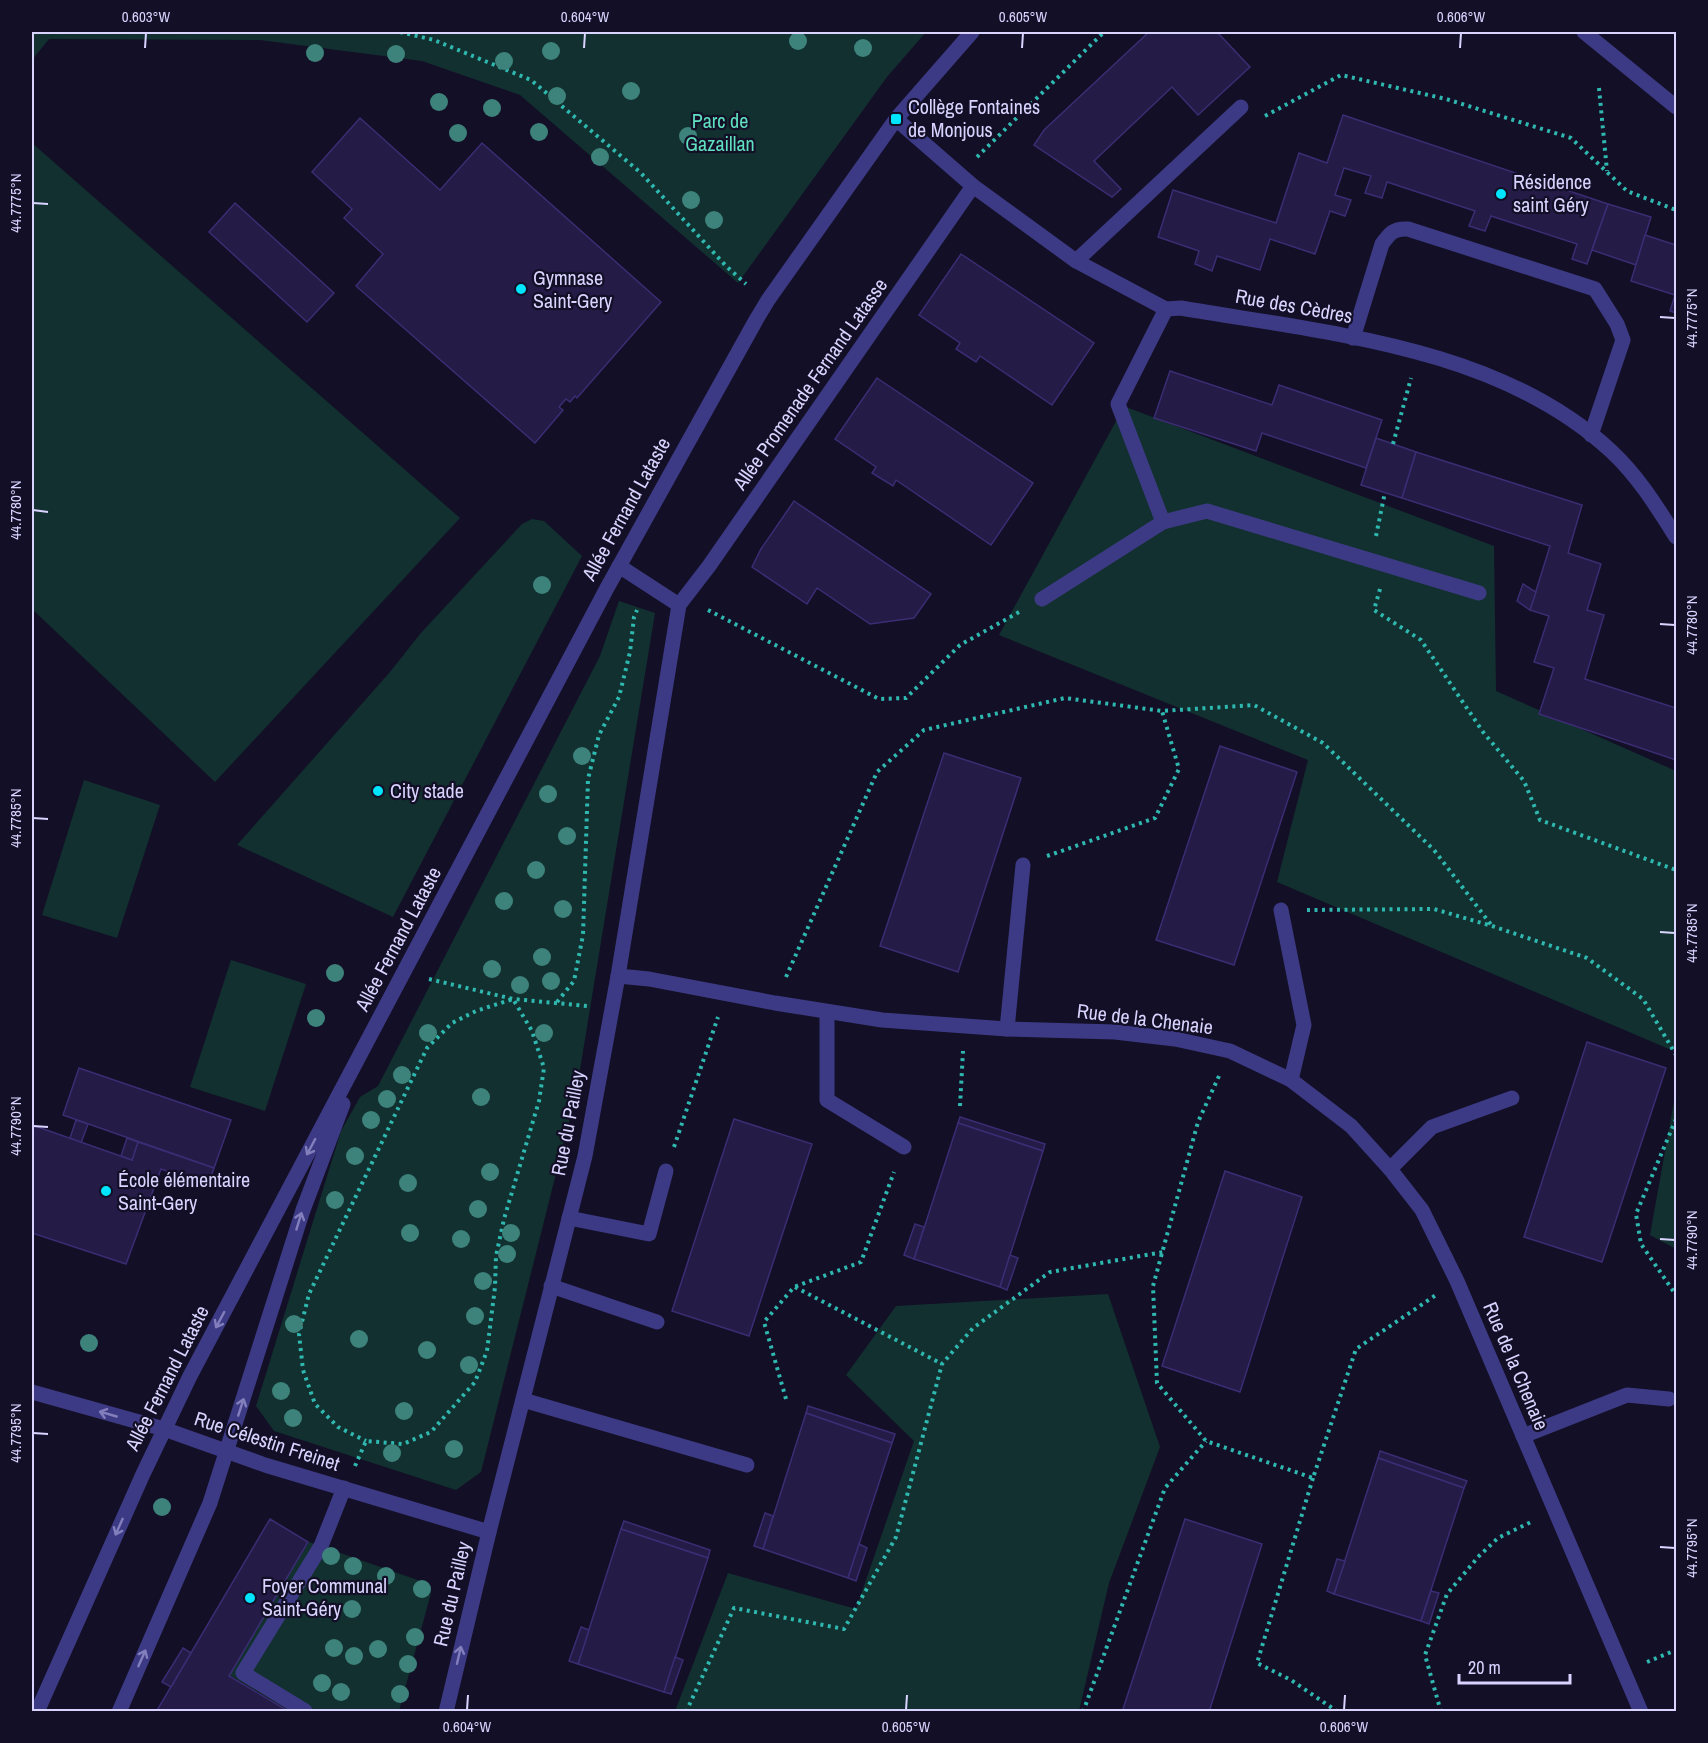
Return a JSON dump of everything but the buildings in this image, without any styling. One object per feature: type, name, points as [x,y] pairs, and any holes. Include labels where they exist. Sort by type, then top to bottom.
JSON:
[{"type":"street","name":"Allée Fernand Lataste","points":[[37,1712],[190,1376],[619,566],[768,300],[896,119],[972,32]]},
{"type":"street","points":[[1584,32],[1677,108]]},
{"type":"street","points":[[1076,261],[1241,107]]},
{"type":"street","name":"Rue des Cèdres","points":[[896,119],[973,186],[1076,261],[1166,309],[1181,308],[1353,338],[1418,352],[1457,364],[1536,397],[1611,451],[1644,487],[1677,537]]},
{"type":"street","name":"Allée Promenade Fernand Latasse","points":[[679,606],[710,566],[973,186]]},
{"type":"street","points":[[1353,338],[1382,244],[1390,232],[1399,228],[1595,289],[1617,324],[1623,340],[1591,435]]},
{"type":"street","points":[[1163,522],[1118,404],[1166,309]]},
{"type":"street","points":[[1042,599],[1163,522],[1207,511],[1479,593]]},
{"type":"street","points":[[619,566],[679,606]]},
{"type":"street","name":"Rue du Pailley","points":[[446,1712],[489,1532],[585,1156],[618,976],[679,606]]},
{"type":"street","points":[[1008,1029],[1023,864]]},
{"type":"street","points":[[1281,910],[1304,1025],[1291,1080]]},
{"type":"street","name":"Rue de la Chenaie","points":[[618,976],[650,979],[775,1003],[882,1020],[1008,1029],[1115,1032],[1175,1040],[1230,1051],[1291,1080],[1351,1125],[1422,1210],[1457,1281],[1641,1712]]},
{"type":"street","points":[[827,1012],[827,1100],[904,1147]]},
{"type":"street","name":"Allée Fernand Lataste","points":[[119,1712],[210,1503],[303,1210],[368,1040]]},
{"type":"street","points":[[1390,1169],[1432,1128],[1512,1098]]},
{"type":"street","points":[[569,1218],[649,1234],[666,1171]]},
{"type":"street","points":[[551,1286],[657,1322]]},
{"type":"street","name":"Rue Célestin Freinet","points":[[32,1392],[164,1430],[489,1532]]},
{"type":"street","points":[[1523,1436],[1627,1395],[1669,1399]]},
{"type":"street","points":[[523,1400],[747,1465]]},
{"type":"street","points":[[305,1711],[243,1673],[321,1546],[344,1488]]},
{"type":"path","points":[[400,32],[434,40],[531,80],[641,173],[738,277],[768,300]]},
{"type":"path","points":[[960,175],[1104,32]]},
{"type":"path","points":[[1220,127],[1261,118],[1341,75],[1446,99],[1571,138],[1627,191],[1677,210]]},
{"type":"path","points":[[1599,88],[1607,172]]},
{"type":"path","points":[[1393,444],[1418,352]]},
{"type":"path","points":[[1371,560],[1385,492]]},
{"type":"path","points":[[1387,565],[1374,610],[1421,640],[1483,732],[1524,782],[1540,820],[1677,870]]},
{"type":"path","points":[[557,1002],[574,981],[583,935],[588,779],[599,735],[619,697],[630,652],[634,617],[647,584]]},
{"type":"path","points":[[679,606],[705,609],[879,699],[906,698],[960,645],[1042,599]]},
{"type":"path","points":[[775,1003],[877,772],[924,730],[1065,698],[1162,711],[1254,705],[1323,743],[1434,850],[1492,926]]},
{"type":"path","points":[[1023,864],[1155,818],[1179,769],[1162,711]]},
{"type":"path","points":[[1281,910],[1434,909],[1587,958],[1643,999],[1677,1055]]},
{"type":"path","points":[[406,968],[423,977],[513,999],[557,1002],[611,1010]]},
{"type":"path","points":[[666,1171],[726,994]]},
{"type":"path","points":[[513,999],[532,1031],[544,1068],[539,1101],[504,1219],[496,1256],[494,1298],[487,1351],[475,1382],[431,1432],[403,1444],[366,1441],[338,1427],[315,1404],[303,1370],[299,1334],[309,1294],[427,1048],[452,1023],[476,1011],[513,999]]},
{"type":"path","points":[[960,1106],[964,1026]]},
{"type":"path","points":[[1230,1051],[1198,1122],[1153,1286],[1157,1383],[1206,1441],[1313,1478]]},
{"type":"path","points":[[1677,1119],[1636,1214],[1641,1244],[1677,1295]]},
{"type":"path","points":[[786,1399],[764,1322],[794,1287],[861,1262],[904,1147]]},
{"type":"path","points":[[686,1712],[734,1608],[844,1629],[896,1537],[942,1364],[973,1328],[1050,1272],[1163,1252]]},
{"type":"path","points":[[1338,1712],[1291,1680],[1257,1663],[1313,1478],[1356,1348],[1457,1281]]},
{"type":"path","points":[[794,1287],[942,1364]]},
{"type":"path","points":[[344,1488],[366,1441]]},
{"type":"path","points":[[1083,1712],[1165,1488],[1206,1441]]},
{"type":"path","points":[[1441,1712],[1425,1655],[1447,1594],[1479,1556],[1498,1538],[1554,1511]]},
{"type":"green space","name":"Parc de Gazaillan","points":[[32,32],[926,32],[887,77],[738,283],[520,95],[422,61],[260,40],[49,39],[32,60]]},
{"type":"green space","points":[[32,143],[460,518],[215,782],[32,609]]},
{"type":"green space","points":[[1118,404],[1494,546],[1496,691],[1676,771],[1676,1052],[1277,882],[1308,760],[999,635],[1121,412]]},
{"type":"green space","points":[[532,519],[544,521],[582,556],[393,917],[237,845],[390,672],[420,634],[522,524]]},
{"type":"green space","points":[[619,601],[655,613],[576,1094],[481,1472],[456,1490],[274,1431],[256,1406],[341,1131],[360,1097],[378,1086],[600,656]]},
{"type":"green space","points":[[84,780],[160,805],[117,938],[42,915]]},
{"type":"green space","points":[[231,960],[306,984],[265,1111],[190,1087]]},
{"type":"green space","points":[[1676,1090],[1676,1249],[1650,1235]]},
{"type":"green space","points":[[1108,1294],[1160,1447],[1109,1583],[1079,1711],[675,1711],[728,1573],[856,1609],[914,1441],[846,1375],[896,1306]]},
{"type":"green space","points":[[309,1542],[429,1584],[431,1593],[399,1711],[290,1711],[228,1674]]},
{"type":"place","name":"Collège Fontaines de Monjous","points":[[896,119]]},
{"type":"place","name":"Résidence saint Géry","points":[[1501,194]]},
{"type":"place","name":"Gymnase Saint-Gery","points":[[521,289]]},
{"type":"place","name":"City stade","points":[[378,791]]},
{"type":"place","name":"École élémentaire Saint-Gery","points":[[106,1191]]},
{"type":"place","name":"Foyer Communal Saint-Géry","points":[[250,1598]]}]
